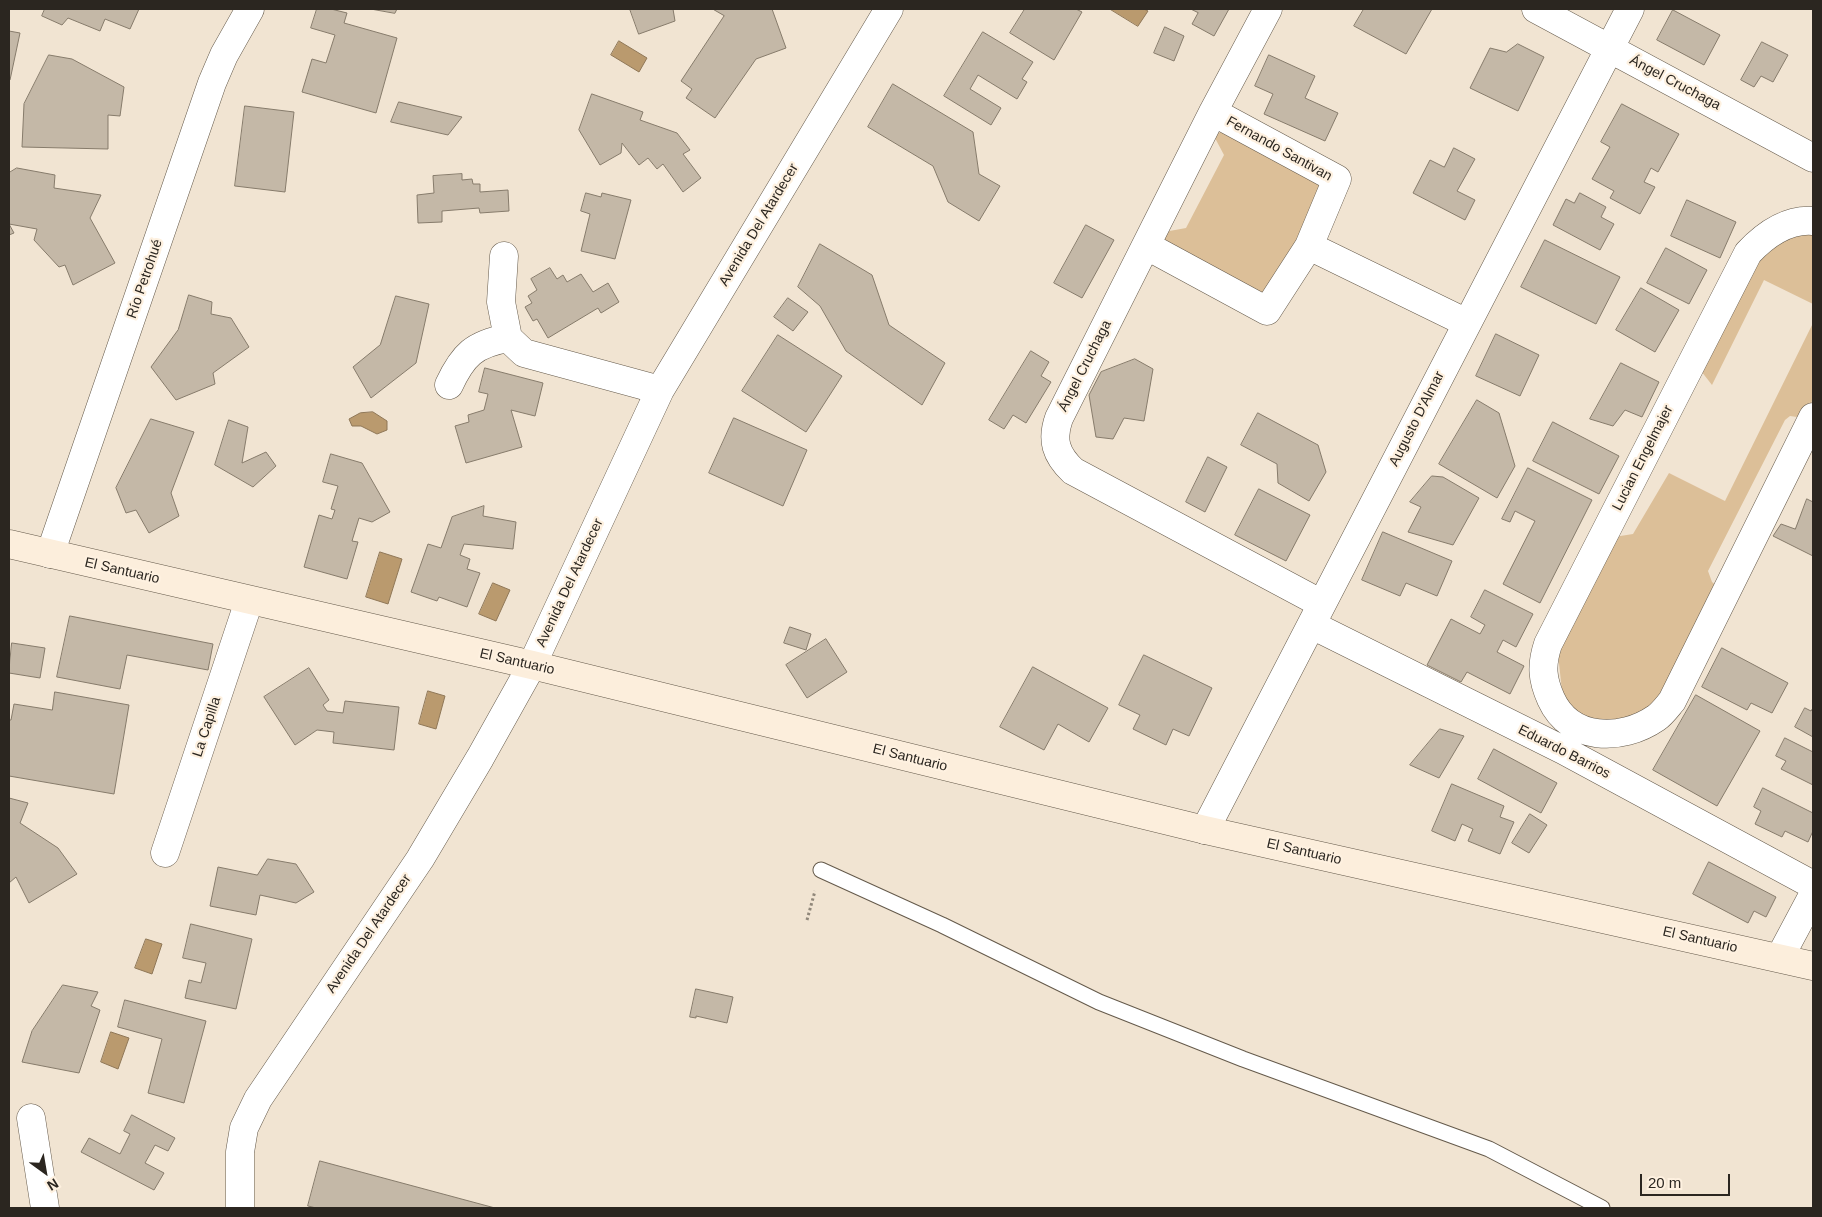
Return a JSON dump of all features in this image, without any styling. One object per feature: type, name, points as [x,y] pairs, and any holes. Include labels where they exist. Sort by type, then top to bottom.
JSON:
[{"type":"street","name":"Río Petrohué","points":[[50,554],[212,83],[224,55],[250,9]]},
{"type":"street","name":"Avenida Del Atardecer","points":[[240,1208],[240,1152],[244,1128],[258,1098],[420,859],[480,758],[532,665],[660,390],[889,9]]},
{"type":"street","name":"Ángel Cruchaga","points":[[1268,9],[1213,112],[1059,418],[1054,437],[1056,450],[1073,471],[1317,614]]},
{"type":"street","name":"Ángel Cruchaga","points":[[1536,9],[1813,158]]},
{"type":"street","name":"Augusto D'Almar","points":[[1205,830],[1630,9]]},
{"type":"street","name":"Fernando Santivan","points":[[1147,246],[1266,311],[1309,246],[1337,179],[1213,112]]},
{"type":"street","name":"Lucian Engelmajer","points":[[1570,739],[1565,719],[1553,704],[1545,686],[1542,670],[1548,644],[1748,253],[1759,242],[1775,231],[1790,224],[1813,221]]},
{"type":"street","points":[[1309,246],[1467,323]]},
{"type":"street","points":[[504,256],[501,302],[508,338],[524,353],[660,390]]},
{"type":"street","points":[[449,385],[460,363],[478,348],[488,342],[508,338]]},
{"type":"street","points":[[1570,739],[1629,730],[1658,717],[1672,701],[1813,417]]},
{"type":"street","name":"El Santuario","points":[[9,544],[532,665],[1205,830],[1813,966]]},
{"type":"street","name":"La Capilla","points":[[165,853],[249,601]]},
{"type":"street","name":"Eduardo Barrios","points":[[1317,614],[1570,739],[1813,884]]},
{"type":"street","points":[[1780,958],[1813,895]]},
{"type":"street","points":[[31,1118],[45,1208]]},
{"type":"lane","points":[[821,870],[942,925],[1100,1002],[1243,1060],[1489,1149],[1602,1208]]},
{"type":"path","points":[[807,920],[821,870]]},
{"type":"shaded area","points":[[1110,9],[1144,9],[1148,11],[1138,26]]},
{"type":"shaded area","points":[[619,41],[647,58],[639,72],[611,55]]},
{"type":"shaded area","points":[[1222,132],[1323,181],[1325,191],[1264,296],[1164,241],[1164,232],[1186,228],[1224,155],[1215,138],[1217,133]]},
{"type":"shaded area","points":[[1813,231],[1813,304],[1764,280],[1712,385],[1698,367],[1757,254],[1771,242]]},
{"type":"shaded area","points":[[1813,323],[1813,399],[1804,418],[1790,416],[1785,420],[1708,571],[1712,582],[1717,586],[1665,697],[1637,719],[1596,722],[1570,707],[1562,691],[1557,645],[1614,537],[1633,534],[1669,473],[1725,501]]},
{"type":"shaded area","points":[[373,412],[387,421],[387,430],[377,434],[361,426],[352,426],[349,419],[360,413]]},
{"type":"shaded area","points":[[380,552],[402,559],[388,604],[366,597]]},
{"type":"shaded area","points":[[493,583],[510,590],[496,621],[479,614]]},
{"type":"shaded area","points":[[428,691],[445,696],[436,729],[419,724]]},
{"type":"shaded area","points":[[146,939],[162,944],[152,974],[135,968]]},
{"type":"shaded area","points":[[111,1032],[129,1038],[118,1069],[101,1062]]},
{"type":"building","points":[[45,9],[139,9],[130,29],[105,19],[100,31],[68,18],[62,25],[42,16]]},
{"type":"building","points":[[317,9],[331,9],[347,13],[344,23],[397,38],[376,113],[302,92],[312,59],[326,63],[335,35],[311,28]]},
{"type":"building","points":[[371,9],[397,9],[395,13]]},
{"type":"building","points":[[630,9],[673,9],[675,21],[639,34]]},
{"type":"building","points":[[713,9],[772,9],[786,48],[756,59],[715,118],[686,98],[692,89],[681,81],[724,16]]},
{"type":"building","points":[[1025,9],[1076,9],[1082,12],[1054,60],[1010,33]]},
{"type":"building","points":[[1191,9],[1229,9],[1214,36],[1192,24],[1198,13]]},
{"type":"building","points":[[1364,9],[1432,9],[1406,54],[1354,26]]},
{"type":"building","points":[[1673,10],[1720,35],[1704,65],[1657,40]]},
{"type":"building","points":[[1165,27],[1184,36],[1174,61],[1154,53]]},
{"type":"building","points":[[9,31],[20,33],[10,80],[9,80]]},
{"type":"building","points":[[983,32],[1033,62],[1022,79],[1027,82],[1017,99],[978,75],[970,89],[1001,108],[991,125],[944,96]]},
{"type":"building","points":[[1762,42],[1788,55],[1773,82],[1761,76],[1754,87],[1741,80]]},
{"type":"building","points":[[1518,44],[1544,57],[1518,111],[1470,88],[1490,48],[1506,52]]},
{"type":"building","points":[[49,55],[72,59],[124,87],[120,116],[108,115],[108,149],[22,147],[24,104]]},
{"type":"building","points":[[1269,55],[1315,76],[1305,98],[1338,113],[1325,141],[1264,114],[1273,94],[1255,86]]},
{"type":"building","points":[[893,84],[973,132],[979,174],[1000,186],[979,221],[948,202],[933,166],[868,127]]},
{"type":"building","points":[[592,94],[643,112],[640,120],[677,133],[690,150],[683,154],[701,178],[683,192],[663,164],[657,169],[648,158],[639,165],[622,143],[621,153],[600,165],[579,130]]},
{"type":"building","points":[[399,102],[462,117],[448,135],[391,122]]},
{"type":"building","points":[[1622,104],[1679,134],[1658,172],[1651,168],[1644,182],[1655,187],[1640,214],[1610,198],[1614,191],[1592,179],[1610,147],[1601,142]]},
{"type":"building","points":[[245,106],[294,112],[285,192],[235,186]]},
{"type":"building","points":[[1454,148],[1475,159],[1457,191],[1475,200],[1465,220],[1413,193],[1430,160],[1444,167]]},
{"type":"building","points":[[17,168],[55,175],[54,188],[101,195],[90,218],[115,263],[73,285],[65,265],[59,267],[34,240],[37,229],[9,224],[9,173]]},
{"type":"building","points":[[462,174],[462,180],[472,179],[473,184],[480,184],[480,192],[508,190],[509,211],[480,213],[479,208],[442,211],[442,222],[418,223],[417,195],[434,193],[433,176]]},
{"type":"building","points":[[586,193],[601,197],[602,193],[631,200],[615,259],[581,251],[590,214],[581,211]]},
{"type":"building","points":[[1580,193],[1606,207],[1601,217],[1614,224],[1600,250],[1553,225],[1566,199],[1574,203]]},
{"type":"building","points":[[1687,200],[1736,222],[1720,258],[1671,236]]},
{"type":"building","points":[[9,224],[14,233],[9,235]]},
{"type":"building","points":[[1086,225],[1114,240],[1082,298],[1054,283]]},
{"type":"building","points":[[1545,240],[1620,277],[1596,324],[1521,287]]},
{"type":"building","points":[[820,244],[872,275],[889,325],[945,363],[922,405],[846,351],[820,306],[798,287]]},
{"type":"building","points":[[1666,248],[1707,270],[1689,304],[1647,283]]},
{"type":"building","points":[[550,268],[557,279],[563,275],[567,282],[581,274],[593,292],[608,283],[619,302],[601,313],[598,308],[548,338],[537,319],[533,321],[525,307],[532,303],[528,296],[537,290],[531,279]]},
{"type":"building","points":[[1641,288],[1679,310],[1655,352],[1616,330]]},
{"type":"building","points":[[189,295],[212,302],[211,314],[231,318],[249,347],[213,373],[215,384],[176,400],[151,367],[178,330]]},
{"type":"building","points":[[396,296],[429,304],[416,363],[371,398],[353,367],[380,345]]},
{"type":"building","points":[[788,298],[808,312],[793,331],[774,317]]},
{"type":"building","points":[[1496,334],[1539,355],[1520,396],[1476,376]]},
{"type":"building","points":[[778,335],[842,376],[806,432],[742,391]]},
{"type":"building","points":[[1031,351],[1049,362],[1041,376],[1051,382],[1026,423],[1013,415],[1004,429],[989,420]]},
{"type":"building","points":[[1135,359],[1153,369],[1144,421],[1124,418],[1113,439],[1096,437],[1089,395],[1101,372]]},
{"type":"building","points":[[1621,363],[1659,382],[1642,417],[1625,410],[1613,426],[1590,419]]},
{"type":"building","points":[[485,368],[543,383],[535,416],[511,410],[522,447],[466,463],[455,426],[469,422],[468,415],[484,410],[488,394],[479,392]]},
{"type":"building","points":[[1477,400],[1499,413],[1515,466],[1497,498],[1439,464]]},
{"type":"building","points":[[1258,413],[1318,445],[1326,472],[1309,501],[1278,483],[1277,464],[1241,445]]},
{"type":"building","points":[[734,418],[807,450],[783,506],[709,473]]},
{"type":"building","points":[[151,419],[194,432],[171,493],[179,516],[149,533],[136,510],[126,513],[116,488]]},
{"type":"building","points":[[229,420],[248,427],[242,463],[266,452],[276,466],[253,487],[215,465]]},
{"type":"building","points":[[1553,422],[1619,456],[1599,494],[1533,461]]},
{"type":"building","points":[[331,454],[362,463],[390,512],[372,522],[359,518],[352,541],[358,542],[347,579],[304,567],[319,515],[332,519],[335,510],[331,509],[338,486],[323,482]]},
{"type":"building","points":[[1208,457],[1227,467],[1205,512],[1186,502]]},
{"type":"building","points":[[1528,468],[1592,500],[1540,603],[1503,584],[1535,521],[1515,511],[1510,522],[1502,519]]},
{"type":"building","points":[[1432,476],[1443,477],[1479,498],[1453,545],[1408,532],[1421,507],[1410,502]]},
{"type":"building","points":[[1259,489],[1310,515],[1286,561],[1235,535]]},
{"type":"building","points":[[1807,499],[1813,502],[1813,556],[1773,536],[1781,524],[1795,529]]},
{"type":"building","points":[[484,506],[483,516],[516,522],[513,549],[464,544],[460,555],[470,559],[467,569],[480,573],[467,607],[439,597],[437,601],[411,592],[428,544],[441,548],[452,517]]},
{"type":"building","points":[[1383,532],[1452,561],[1437,596],[1406,583],[1400,596],[1362,580]]},
{"type":"building","points":[[1485,590],[1533,614],[1516,647],[1503,640],[1497,652],[1524,666],[1510,694],[1467,672],[1461,682],[1427,665],[1451,619],[1480,634],[1485,625],[1471,617]]},
{"type":"building","points":[[70,616],[213,644],[208,670],[127,655],[120,689],[57,677]]},
{"type":"building","points":[[790,627],[811,634],[806,650],[784,643]]},
{"type":"building","points":[[826,639],[847,672],[807,698],[786,665]]},
{"type":"building","points":[[12,643],[45,648],[40,678],[9,673]]},
{"type":"building","points":[[1722,648],[1788,683],[1772,713],[1751,703],[1747,710],[1702,687]]},
{"type":"building","points":[[1144,655],[1212,688],[1189,736],[1173,729],[1166,745],[1133,729],[1140,715],[1119,705]]},
{"type":"building","points":[[1033,667],[1108,708],[1089,742],[1058,724],[1044,750],[1000,727]]},
{"type":"building","points":[[309,668],[329,700],[323,705],[327,711],[343,713],[345,701],[399,707],[394,750],[333,743],[334,732],[317,730],[295,745],[264,697]]},
{"type":"building","points":[[55,692],[129,705],[114,794],[9,776],[9,720],[11,720],[14,704],[52,710]]},
{"type":"building","points":[[1696,695],[1760,731],[1717,806],[1653,770]]},
{"type":"building","points":[[1805,708],[1811,711],[1813,708],[1813,737],[1795,727]]},
{"type":"building","points":[[1440,729],[1464,736],[1439,778],[1410,765]]},
{"type":"building","points":[[1785,738],[1813,752],[1813,785],[1781,769],[1786,761],[1776,756]]},
{"type":"building","points":[[1494,749],[1557,783],[1541,813],[1478,779]]},
{"type":"building","points":[[1452,784],[1504,806],[1500,817],[1514,822],[1500,854],[1468,841],[1473,829],[1462,824],[1455,841],[1432,831]]},
{"type":"building","points":[[1763,788],[1813,813],[1813,831],[1808,842],[1785,831],[1782,837],[1755,824],[1761,811],[1754,807]]},
{"type":"building","points":[[9,798],[28,803],[20,823],[58,848],[77,874],[29,903],[16,877],[9,883]]},
{"type":"building","points":[[1530,814],[1547,825],[1529,853],[1512,843]]},
{"type":"building","points":[[268,859],[296,864],[314,892],[296,903],[260,895],[256,915],[210,906],[218,867],[257,875]]},
{"type":"building","points":[[1709,862],[1776,897],[1766,917],[1754,911],[1748,923],[1693,894]]},
{"type":"building","points":[[191,924],[252,939],[236,1009],[185,998],[189,980],[201,983],[206,963],[183,958]]},
{"type":"building","points":[[63,985],[98,992],[91,1006],[100,1010],[79,1073],[22,1062],[32,1031]]},
{"type":"building","points":[[696,989],[733,997],[727,1023],[696,1016],[696,1018],[690,1017]]},
{"type":"building","points":[[125,1000],[206,1021],[184,1103],[148,1093],[162,1039],[118,1027]]},
{"type":"building","points":[[132,1115],[175,1138],[168,1151],[155,1145],[145,1163],[164,1173],[154,1190],[81,1152],[89,1138],[120,1154],[130,1134],[124,1131]]},
{"type":"building","points":[[320,1161],[495,1208],[316,1208],[308,1206]]}]
